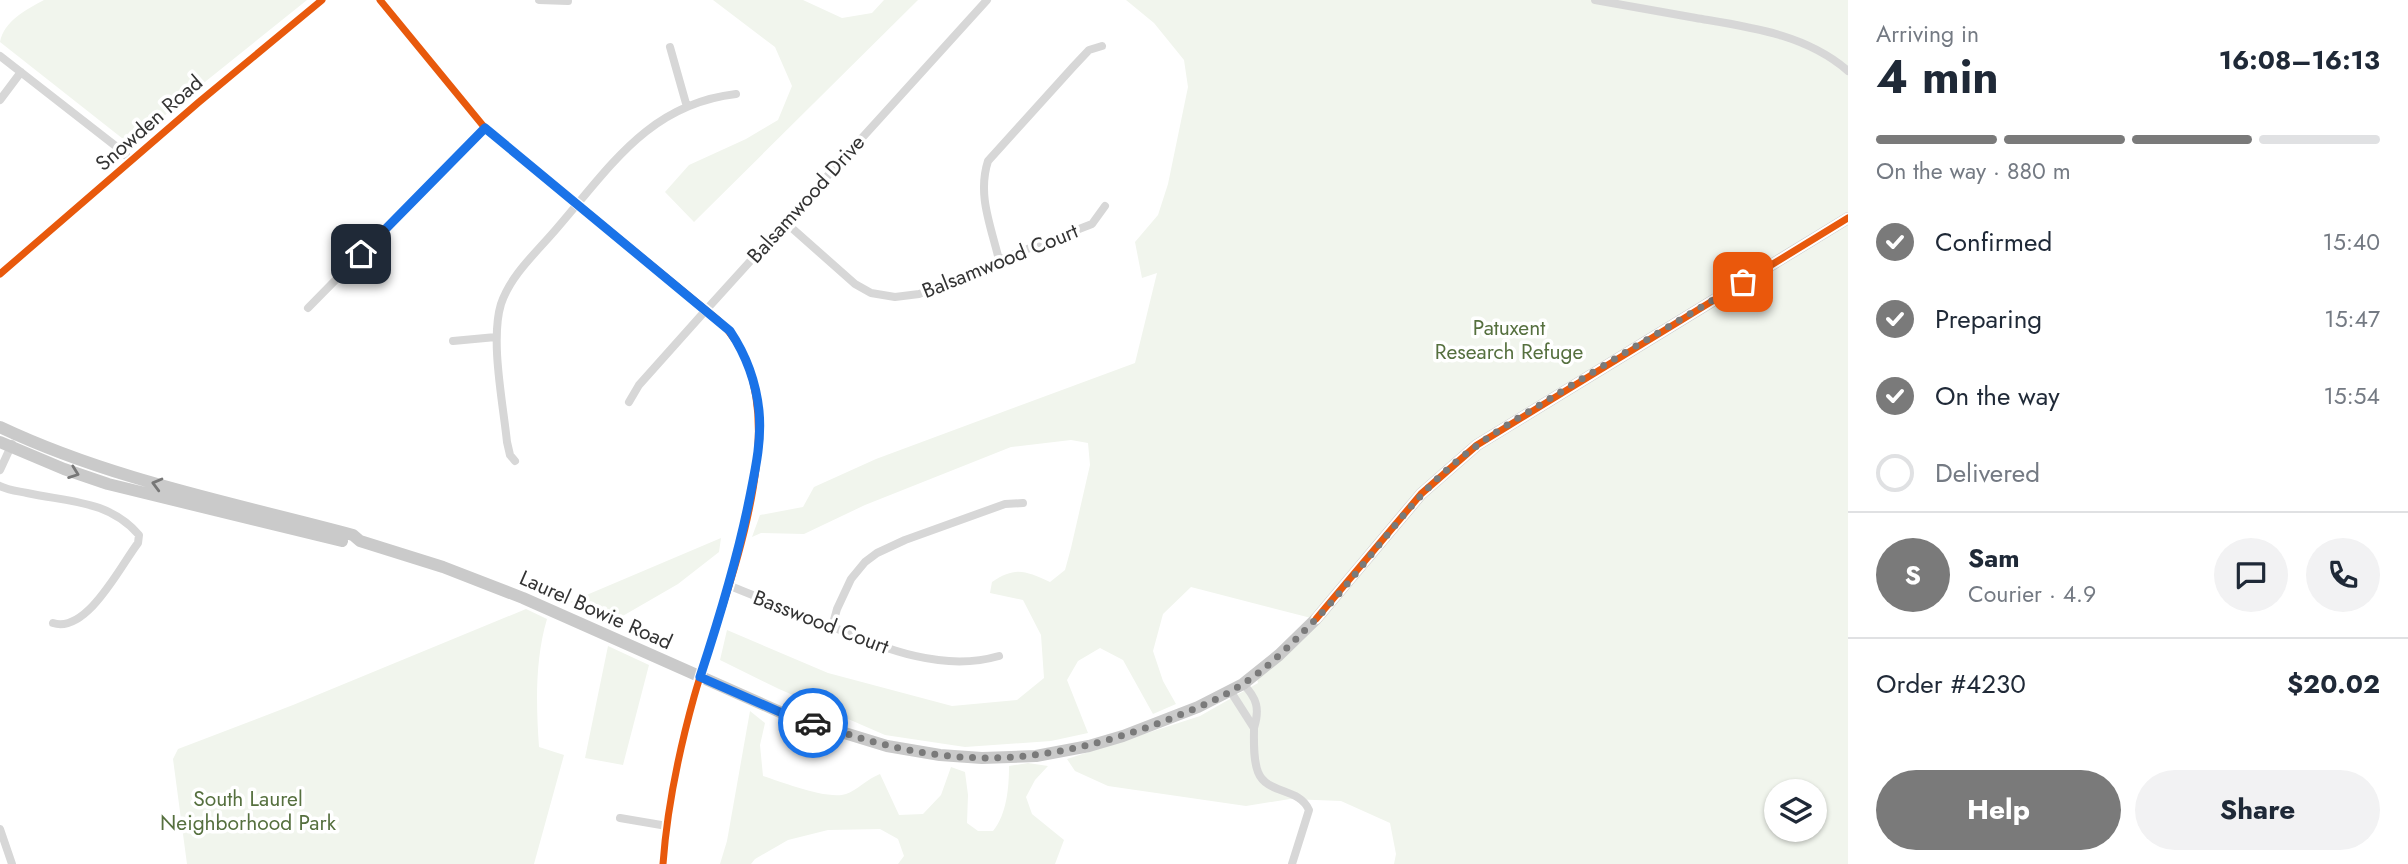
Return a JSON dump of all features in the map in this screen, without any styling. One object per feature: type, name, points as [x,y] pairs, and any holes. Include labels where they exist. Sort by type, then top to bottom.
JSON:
[{"type":"main road","name":"Laurel Bowie Road","points":[[0,427],[9,441],[103,469],[353,535],[360,541],[491,585],[789,716],[887,746],[940,755],[972,758],[1037,756],[1089,746],[1162,721],[1231,692],[1279,654],[1316,619],[1421,494],[1477,445],[1848,218]]},
{"type":"street","name":"Snowden Road","points":[[0,274],[322,0]]},
{"type":"street","points":[[380,0],[485,128],[730,331],[741,349],[754,381],[759,411],[758,457],[743,530],[700,677],[681,754],[667,826],[663,864]]},
{"type":"street","points":[[539,0],[568,1]]},
{"type":"street","name":"Balsamwood Drive","points":[[629,402],[639,385],[987,0]]},
{"type":"street","points":[[1595,0],[1771,31],[1811,47],[1838,62],[1848,71]]},
{"type":"street","points":[[999,260],[985,205],[983,177],[988,161],[1089,50],[1102,46]]},
{"type":"street","points":[[670,47],[687,107]]},
{"type":"street","points":[[0,56],[131,161]]},
{"type":"street","points":[[0,100],[21,72]]},
{"type":"street","points":[[514,461],[507,442],[496,337],[501,305],[508,288],[631,143],[687,107],[706,99],[736,94]]},
{"type":"street","points":[[308,308],[485,128]]},
{"type":"street","name":"Balsamwood Court","points":[[785,222],[855,284],[871,293],[884,296],[919,294],[1092,224],[1105,206]]},
{"type":"street","points":[[453,341],[496,337]]},
{"type":"street","points":[[0,470],[9,441]]},
{"type":"street","points":[[0,486],[90,504],[107,510],[139,536],[138,543],[94,606],[83,616],[63,625],[53,623]]},
{"type":"street","points":[[832,627],[851,579],[865,562],[877,553],[905,540],[1005,504],[1023,503]]},
{"type":"street","name":"Basswood Court","points":[[728,585],[888,649],[937,660],[978,661],[999,656]]},
{"type":"street","points":[[1243,684],[1254,695],[1257,704],[1258,715],[1254,728],[1259,774],[1279,790],[1302,798],[1309,810],[1292,864]]},
{"type":"street","points":[[1231,692],[1254,728]]},
{"type":"street","points":[[620,818],[667,826]]},
{"type":"street","points":[[0,829],[12,864]]},
{"type":"green space","points":[[44,0],[307,0],[175,106],[132,146],[0,42],[11,22]]},
{"type":"green space","points":[[713,0],[803,0],[842,18],[872,13],[884,0],[918,0],[694,222],[665,192],[689,165],[746,139],[778,120],[792,86],[775,47]]},
{"type":"green space","name":"Patuxent Research Refuge","points":[[1126,0],[1848,0],[1848,864],[1394,864],[1396,854],[1390,823],[1341,801],[1290,799],[1246,806],[1108,786],[1075,771],[1067,759],[1200,716],[1258,683],[1257,679],[1315,619],[1191,587],[1163,614],[1153,651],[1163,681],[1176,704],[1153,714],[1123,660],[1100,648],[1078,661],[1067,680],[1088,733],[1051,741],[965,747],[885,735],[720,660],[727,630],[828,673],[952,706],[1017,700],[1044,678],[1041,635],[1023,600],[990,593],[992,582],[1008,574],[1021,572],[1050,582],[1065,570],[1090,465],[1088,443],[1071,440],[1011,447],[865,505],[804,534],[761,533],[752,537],[760,515],[803,507],[814,487],[876,459],[1135,363],[1157,273],[1142,278],[1135,242],[1158,215],[1168,184],[1188,87],[1184,60],[1154,23]]},
{"type":"green space","points":[[721,538],[719,552],[678,584],[614,621],[570,602]]},
{"type":"green space","name":"South Laurel Neighborhood Park","points":[[526,609],[547,619],[537,682],[539,747],[564,755],[534,864],[187,864],[173,759],[178,749],[293,705]]},
{"type":"green space","points":[[608,646],[649,665],[623,765],[585,758]]},
{"type":"green space","points":[[750,711],[765,723],[760,745],[763,776],[804,790],[838,795],[850,792],[880,774],[899,815],[923,814],[941,795],[951,767],[965,772],[967,823],[978,831],[993,831],[998,824],[1008,791],[1009,766],[1028,763],[1048,766],[1035,780],[1026,797],[1032,814],[1064,840],[1055,864],[898,864],[904,856],[898,839],[880,829],[828,830],[788,840],[751,864],[720,864],[727,841]]},
{"type":"cycle path","points":[[0,274],[322,0]]},
{"type":"cycle path","points":[[380,0],[485,128],[718,320],[744,356],[757,401],[758,450],[751,502],[738,556],[683,738],[663,864]]},
{"type":"cycle path","points":[[1316,619],[1421,494],[1477,445],[1848,218]]},
{"type":"way so far","points":[[813,723],[904,750],[961,757],[1037,756],[1123,736],[1228,693],[1254,677],[1302,634],[1421,494],[1477,445],[1743,282]]},
{"type":"route","points":[[361,254],[485,128],[730,331],[745,357],[755,388],[760,430],[758,457],[743,530],[700,677],[789,716],[813,723]]}]
